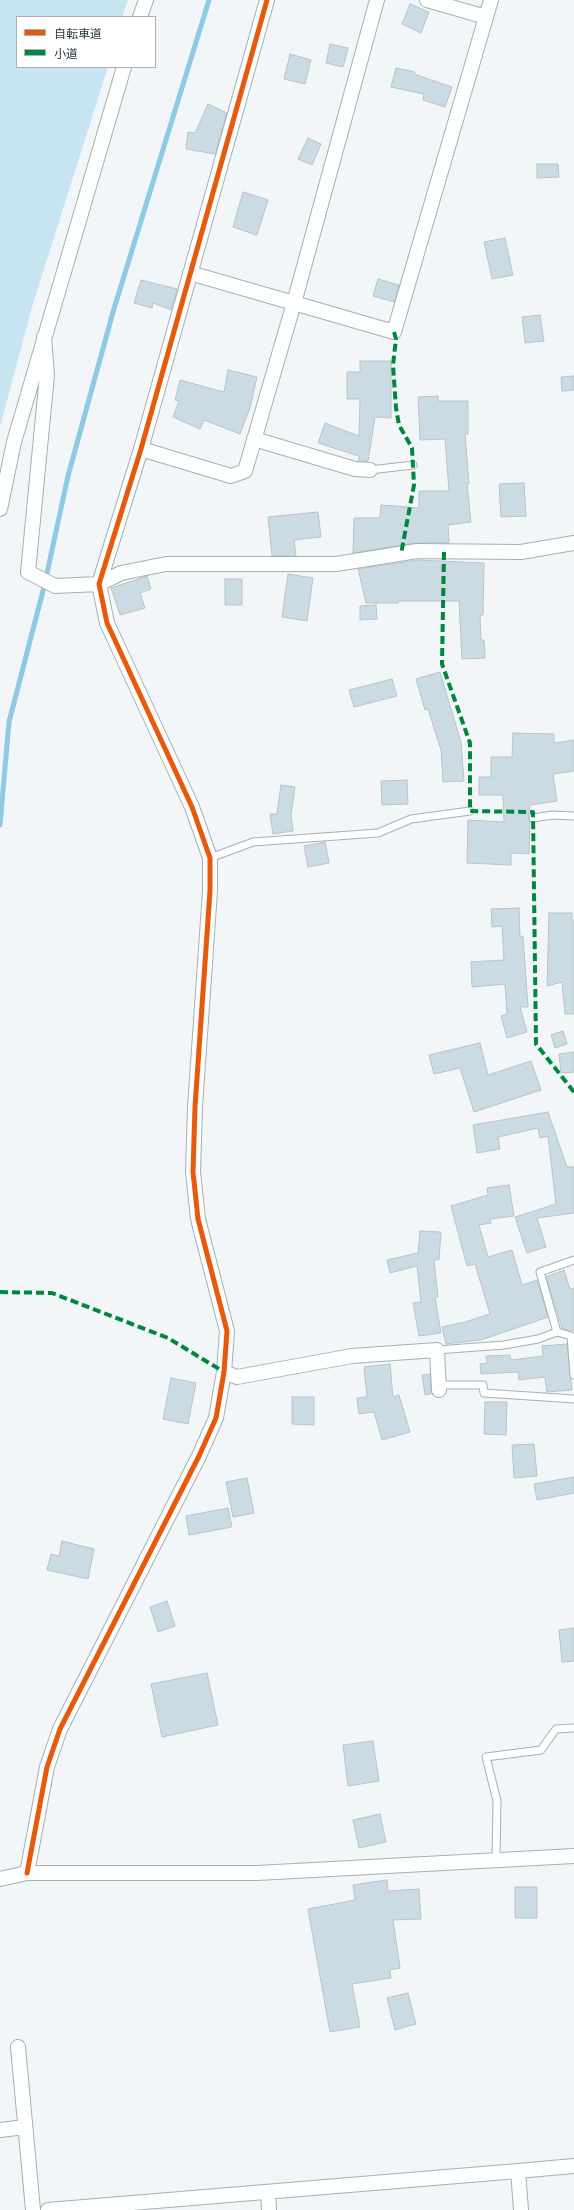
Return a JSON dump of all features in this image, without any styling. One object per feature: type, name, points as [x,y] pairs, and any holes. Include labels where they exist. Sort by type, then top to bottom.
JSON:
[{"type":"street","points":[[140,16],[146,0]]},
{"type":"street","points":[[27,1873],[47,1767],[60,1730],[199,1456],[216,1418],[224,1372],[228,1331],[198,1219],[193,1172],[195,1107],[210,891],[210,858],[192,807],[107,623],[99,584],[141,449],[267,0]]},
{"type":"street","points":[[141,449],[231,476],[245,471],[294,304],[377,0]]},
{"type":"street","points":[[427,0],[486,17]]},
{"type":"street","points":[[190,273],[394,332],[491,0]]},
{"type":"street","points":[[0,509],[14,442],[124,68]]},
{"type":"street","points":[[44,337],[47,375],[28,572],[55,586],[99,584],[121,573],[166,564],[336,564],[417,551],[521,552],[574,543]]},
{"type":"street","points":[[254,439],[355,469],[370,470]]},
{"type":"street","points":[[224,1372],[238,1377],[352,1356],[437,1350],[442,1387]]},
{"type":"street","points":[[0,1879],[27,1873],[257,1873],[574,1856]]},
{"type":"street","points":[[18,2047],[33,2210]]},
{"type":"street","points":[[0,2130],[25,2127]]},
{"type":"street","points":[[48,2210],[574,2166]]},
{"type":"street","points":[[518,2171],[521,2210]]},
{"type":"street","points":[[268,2192],[269,2210]]},
{"type":"lane","points":[[370,470],[413,465]]},
{"type":"lane","points":[[210,858],[253,842],[378,833],[411,819],[470,811]]},
{"type":"lane","points":[[533,818],[552,815],[574,816]]},
{"type":"lane","points":[[557,1332],[540,1272],[574,1260]]},
{"type":"lane","points":[[437,1350],[504,1345],[538,1339],[557,1332],[571,1336],[574,1375]]},
{"type":"lane","points":[[442,1387],[483,1385],[484,1394],[574,1399]]},
{"type":"lane","points":[[496,1860],[497,1801],[486,1757],[541,1750],[556,1729],[574,1728]]},
{"type":"shaded area","points":[[0,0],[128,0],[122,16],[16,16],[16,68],[108,68],[32,307],[0,427]]},
{"type":"building","points":[[410,4],[429,12],[421,33],[402,24]]},
{"type":"building","points":[[330,44],[348,48],[343,67],[326,63]]},
{"type":"building","points":[[290,54],[311,60],[305,84],[284,79]]},
{"type":"building","points":[[396,68],[415,72],[414,74],[452,87],[445,107],[423,100],[424,94],[391,87]]},
{"type":"building","points":[[208,104],[227,113],[215,154],[186,149],[188,132],[195,133]]},
{"type":"building","points":[[308,138],[321,144],[312,165],[298,159]]},
{"type":"building","points":[[537,164],[558,164],[559,177],[537,178]]},
{"type":"building","points":[[243,192],[268,200],[257,235],[233,227]]},
{"type":"building","points":[[505,238],[513,275],[492,279],[484,242]]},
{"type":"building","points":[[378,279],[399,285],[394,302],[373,296]]},
{"type":"building","points":[[141,280],[177,289],[171,310],[153,303],[152,308],[134,303]]},
{"type":"building","points":[[540,315],[544,341],[525,343],[522,317]]},
{"type":"building","points":[[360,361],[391,361],[391,418],[375,417],[368,461],[358,461],[359,456],[318,443],[325,423],[359,436],[360,399],[347,399],[347,372],[360,372]]},
{"type":"building","points":[[228,370],[257,377],[250,408],[240,434],[204,420],[200,429],[173,417],[179,401],[175,400],[180,380],[224,392]]},
{"type":"building","points":[[574,376],[574,390],[562,391],[561,377]]},
{"type":"building","points":[[438,396],[438,401],[468,401],[468,434],[465,434],[469,484],[467,484],[471,522],[448,525],[449,543],[416,543],[353,553],[354,518],[380,518],[381,505],[419,508],[419,491],[449,491],[445,439],[420,440],[418,397]]},
{"type":"building","points":[[524,483],[526,516],[501,517],[499,484]]},
{"type":"building","points":[[318,512],[321,537],[294,540],[296,556],[272,556],[268,517]]},
{"type":"building","points":[[418,560],[484,563],[483,615],[480,615],[481,640],[484,640],[485,658],[462,659],[459,601],[398,601],[398,603],[366,603],[358,569]]},
{"type":"building","points":[[288,574],[313,578],[307,621],[282,617]]},
{"type":"building","points":[[147,576],[151,589],[140,593],[145,608],[120,615],[111,588]]},
{"type":"building","points":[[225,579],[242,579],[242,605],[225,605]]},
{"type":"building","points":[[376,605],[377,619],[360,620],[360,606]]},
{"type":"building","points":[[440,672],[461,742],[464,781],[443,782],[441,750],[428,709],[425,710],[416,679]]},
{"type":"building","points":[[392,679],[397,696],[354,707],[349,690]]},
{"type":"building","points":[[513,733],[554,734],[554,743],[574,740],[574,771],[553,774],[557,801],[530,805],[528,818],[530,822],[529,854],[511,853],[511,865],[467,863],[468,820],[504,822],[503,795],[479,795],[479,777],[491,777],[491,757],[512,757]]},
{"type":"building","points":[[407,780],[408,804],[382,805],[381,781]]},
{"type":"building","points":[[281,785],[295,787],[291,815],[293,831],[273,834],[270,814],[277,814]]},
{"type":"building","points":[[325,842],[329,863],[308,867],[304,846]]},
{"type":"building","points":[[519,908],[520,937],[523,936],[528,1007],[520,1007],[527,1032],[507,1038],[501,1016],[507,1014],[505,984],[472,987],[471,962],[504,960],[502,926],[492,927],[491,909]]},
{"type":"building","points":[[549,913],[572,913],[572,920],[574,920],[574,1014],[565,1014],[562,982],[547,986]]},
{"type":"building","points":[[563,1031],[567,1044],[555,1048],[551,1035]]},
{"type":"building","points":[[480,1043],[488,1075],[531,1061],[541,1090],[474,1112],[460,1068],[434,1074],[429,1055]]},
{"type":"building","points":[[574,1052],[574,1072],[561,1073],[559,1054]]},
{"type":"building","points":[[548,1112],[567,1167],[574,1167],[574,1213],[537,1218],[546,1247],[527,1253],[515,1217],[556,1204],[548,1136],[540,1138],[538,1128],[498,1137],[500,1149],[477,1153],[473,1125]]},
{"type":"building","points":[[509,1185],[514,1216],[490,1219],[491,1223],[479,1225],[488,1257],[512,1250],[522,1285],[537,1280],[548,1317],[481,1340],[446,1344],[442,1327],[490,1314],[475,1264],[467,1266],[451,1206],[488,1195],[487,1188]]},
{"type":"building","points":[[420,1231],[441,1232],[439,1260],[434,1260],[438,1297],[435,1297],[441,1333],[419,1336],[413,1303],[421,1302],[417,1266],[390,1273],[387,1260],[418,1253]]},
{"type":"building","points":[[564,1270],[570,1289],[574,1288],[574,1330],[572,1331],[562,1328],[546,1277]]},
{"type":"building","points":[[567,1344],[572,1390],[547,1392],[545,1377],[519,1380],[518,1372],[481,1374],[480,1364],[487,1363],[486,1356],[510,1355],[511,1360],[543,1356],[542,1346]]},
{"type":"building","points":[[390,1364],[393,1397],[399,1395],[410,1432],[382,1440],[374,1412],[359,1414],[357,1398],[367,1397],[364,1367]]},
{"type":"building","points":[[430,1374],[431,1394],[425,1395],[422,1375]]},
{"type":"building","points":[[171,1378],[196,1383],[188,1424],[163,1419]]},
{"type":"building","points":[[292,1397],[314,1397],[314,1425],[292,1424]]},
{"type":"building","points":[[485,1402],[507,1402],[506,1435],[484,1434]]},
{"type":"building","points":[[534,1444],[537,1476],[514,1478],[512,1445]]},
{"type":"building","points":[[574,1477],[574,1493],[537,1500],[534,1484]]},
{"type":"building","points":[[247,1478],[254,1513],[233,1517],[226,1482]]},
{"type":"building","points":[[228,1508],[232,1527],[189,1535],[186,1516]]},
{"type":"building","points":[[62,1541],[94,1549],[88,1579],[47,1570],[51,1554],[59,1556]]},
{"type":"building","points":[[167,1601],[175,1626],[158,1632],[150,1607]]},
{"type":"building","points":[[574,1628],[574,1661],[562,1662],[559,1630]]},
{"type":"building","points":[[207,1673],[218,1725],[162,1737],[151,1684]]},
{"type":"building","points":[[373,1741],[379,1781],[348,1786],[343,1745]]},
{"type":"building","points":[[380,1814],[386,1842],[359,1848],[353,1820]]},
{"type":"building","points":[[387,1880],[388,1891],[419,1889],[421,1919],[393,1920],[400,1968],[390,1970],[391,1978],[352,1984],[360,2027],[330,2032],[308,1909],[355,1900],[353,1885]]},
{"type":"building","points":[[515,1887],[537,1887],[537,1918],[515,1918]]},
{"type":"building","points":[[408,1993],[416,2024],[395,2030],[387,1998]]},
{"type":"waterway","points":[[0,825],[9,722],[44,587],[68,476],[113,312],[209,0]]},
{"type":"marked path","points":[[394,332],[396,339],[393,365],[396,408],[399,425],[412,448],[414,485],[401,554]]},
{"type":"marked path","points":[[444,552],[442,664],[470,743],[470,811],[533,812],[536,1044],[574,1092]]},
{"type":"marked path","points":[[0,1292],[52,1293],[168,1338],[224,1372]]},
{"type":"cycle path","points":[[27,1873],[47,1767],[60,1729],[199,1456],[216,1418],[224,1372],[227,1331],[198,1219],[193,1172],[195,1107],[210,891],[210,858],[192,807],[107,623],[99,584],[141,449],[267,0]]}]
